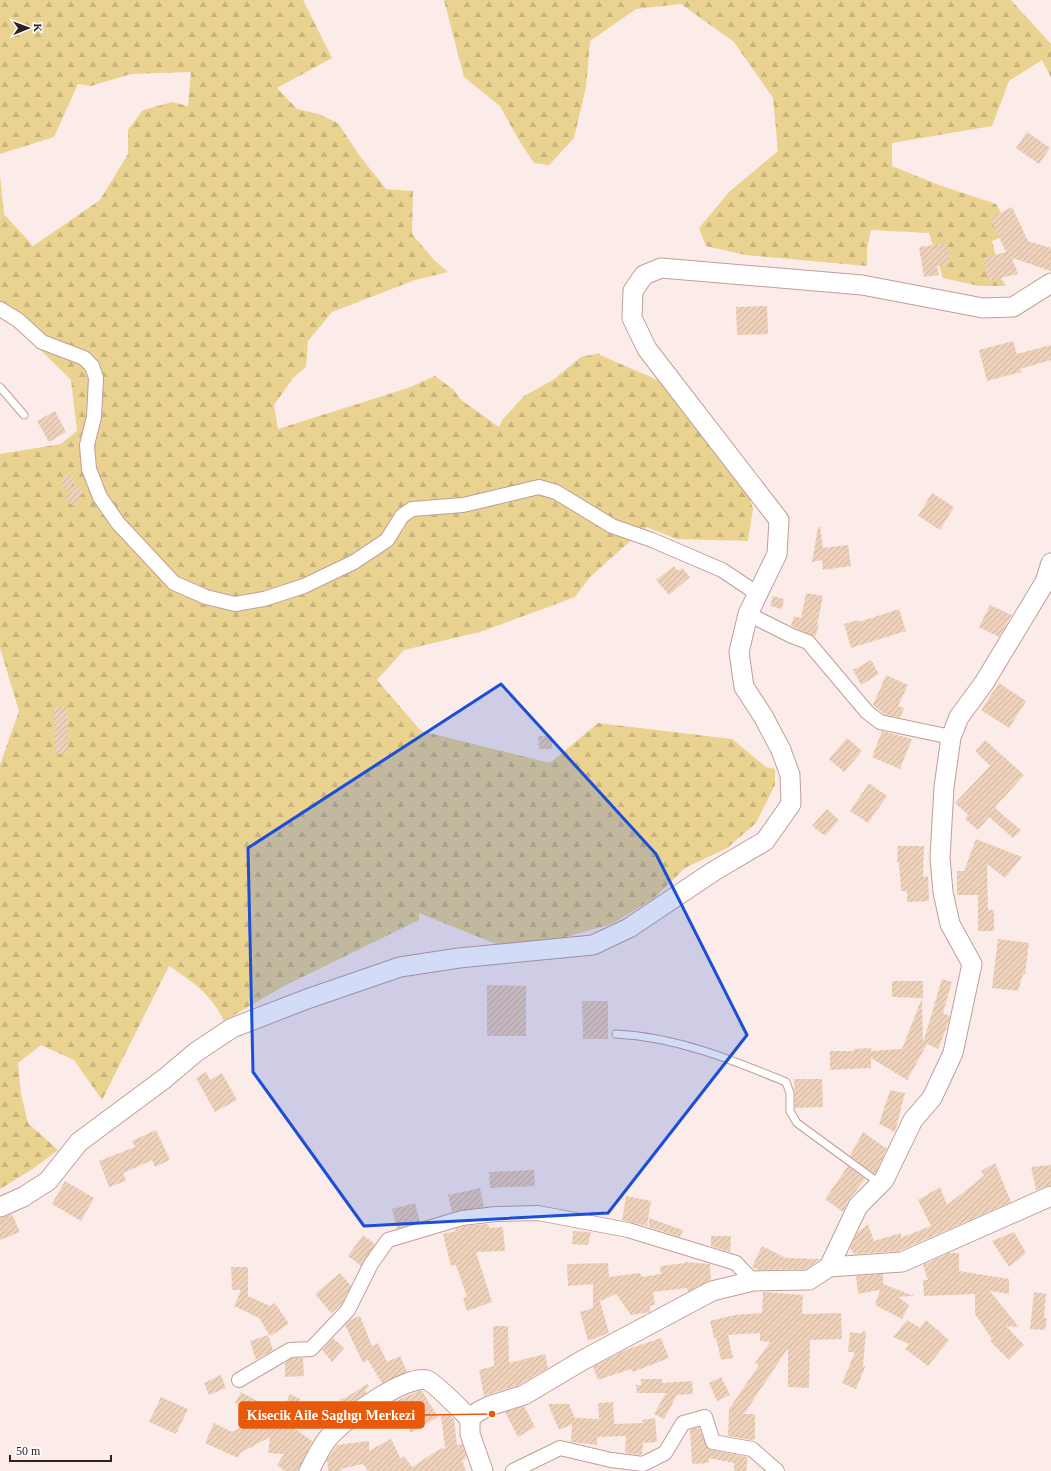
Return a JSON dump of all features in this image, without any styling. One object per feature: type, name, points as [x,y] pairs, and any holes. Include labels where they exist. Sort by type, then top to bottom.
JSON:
[{"type":"street","points":[[0,1207],[23,1197],[48,1181],[79,1142],[164,1079],[196,1052],[232,1028],[307,999],[400,967],[459,958],[593,945],[629,928],[714,871],[765,841],[790,804],[790,775],[781,750],[763,716],[744,687],[740,652],[748,614],[777,554],[779,520],[647,350],[632,318],[633,291],[644,275],[661,268],[862,285],[983,308],[1014,307],[1051,283]]},
{"type":"street","points":[[0,309],[18,320],[42,342],[84,358],[92,366],[96,378],[94,417],[87,445],[89,469],[100,497],[118,523],[174,583],[206,597],[235,604],[264,599],[304,586],[354,562],[387,540],[402,516],[412,509],[462,505],[539,487],[556,492],[612,526],[652,540],[722,570],[758,594]]},
{"type":"street","points":[[829,1267],[858,1206],[884,1180],[912,1120],[932,1098],[953,1053],[972,964],[950,924],[943,892],[940,858],[944,787],[951,737],[959,717],[984,683],[1045,582],[1051,563]]},
{"type":"street","points":[[748,614],[792,636],[808,642],[867,712],[880,722],[951,737]]},
{"type":"street","points":[[483,1471],[470,1434],[470,1419],[476,1413],[489,1406],[524,1395],[583,1360],[712,1291],[753,1281],[809,1280],[829,1267],[902,1262],[1051,1196]]},
{"type":"street","points":[[239,1380],[290,1350],[311,1349],[348,1310],[371,1264],[388,1240],[462,1218],[496,1214],[538,1213],[628,1230],[736,1263],[753,1281]]},
{"type":"street","points":[[309,1471],[328,1438],[358,1410],[400,1387],[418,1380],[428,1381],[470,1419]]},
{"type":"street","points":[[513,1471],[560,1448],[611,1460],[643,1464],[665,1453],[683,1423],[705,1417],[713,1442],[752,1449],[777,1471]]},
{"type":"lane","points":[[0,386],[24,415]]},
{"type":"lane","points":[[616,1034],[644,1035],[674,1041],[786,1082],[790,1093],[790,1111],[797,1123],[880,1184]]},
{"type":"highlighted area","points":[[501,684],[656,854],[747,1035],[608,1213],[364,1226],[253,1072],[248,848]]},
{"type":"green space","points":[[0,0],[303,0],[332,58],[277,88],[297,109],[318,114],[338,123],[359,155],[386,189],[413,191],[412,234],[435,261],[448,272],[415,280],[332,312],[308,341],[306,367],[293,378],[274,405],[278,429],[408,388],[435,376],[454,390],[460,399],[499,427],[502,420],[524,396],[553,380],[581,357],[600,353],[600,355],[667,384],[747,488],[753,509],[748,541],[677,539],[646,527],[590,577],[575,597],[480,632],[404,650],[377,680],[421,731],[550,763],[598,723],[732,739],[766,767],[775,769],[775,785],[756,823],[727,848],[685,868],[654,898],[612,924],[558,939],[496,944],[419,913],[419,920],[284,986],[224,1021],[208,996],[169,966],[102,1100],[74,1060],[41,1045],[18,1063],[21,1094],[28,1123],[58,1150],[34,1168],[0,1189],[0,765],[19,711],[0,648],[0,454],[61,444],[77,431],[71,380],[0,310],[0,175],[4,214],[33,246],[100,200],[128,154],[128,130],[143,110],[172,102],[188,106],[191,72],[131,74],[91,86],[78,84],[54,137],[0,154]]},
{"type":"green space","points":[[444,0],[1011,0],[1051,44],[1051,77],[1042,60],[1009,81],[992,126],[892,143],[892,166],[939,185],[996,204],[1012,233],[992,241],[1002,280],[1006,286],[979,286],[943,278],[929,233],[871,230],[867,248],[867,266],[746,255],[706,246],[699,228],[730,191],[778,151],[773,98],[734,42],[681,4],[636,9],[590,41],[586,87],[574,138],[549,165],[534,163],[520,142],[500,106],[464,77]]},
{"type":"building","points":[[1027,132],[1050,148],[1039,164],[1016,148]]},
{"type":"building","points":[[1012,207],[1028,241],[1051,248],[1051,271],[1012,258],[1018,274],[988,281],[983,258],[1006,252],[990,218]]},
{"type":"building","points":[[947,243],[950,264],[937,266],[939,275],[924,277],[919,247]]},
{"type":"building","points":[[767,306],[768,334],[737,335],[736,307]]},
{"type":"building","points":[[1013,341],[1017,354],[1051,345],[1051,360],[1020,369],[1021,372],[987,381],[979,350]]},
{"type":"building","points":[[55,411],[66,432],[49,442],[37,421]]},
{"type":"building","points":[[67,474],[75,480],[68,491],[60,484]]},
{"type":"building","points":[[74,485],[83,492],[74,506],[64,499]]},
{"type":"building","points":[[932,493],[954,507],[940,530],[918,516]]},
{"type":"building","points":[[818,527],[820,527],[823,548],[848,545],[851,566],[823,570],[822,560],[812,562]]},
{"type":"building","points":[[674,566],[678,571],[682,568],[690,577],[669,595],[656,580]]},
{"type":"building","points":[[806,593],[823,596],[817,625],[819,625],[815,637],[791,626],[794,616],[801,618]]},
{"type":"building","points":[[773,596],[784,599],[782,609],[770,606]]},
{"type":"building","points":[[990,605],[1012,615],[999,637],[979,627]]},
{"type":"building","points":[[899,609],[906,631],[851,648],[844,624],[858,620],[859,622]]},
{"type":"building","points":[[871,660],[879,674],[861,685],[853,670]]},
{"type":"building","points":[[886,675],[908,685],[898,706],[904,708],[900,718],[884,714],[873,705]]},
{"type":"building","points":[[999,683],[1026,701],[1009,728],[981,710]]},
{"type":"building","points":[[54,707],[67,707],[68,754],[55,754]]},
{"type":"building","points":[[882,731],[912,739],[900,769],[872,757]]},
{"type":"building","points":[[538,736],[552,736],[552,749],[539,749]]},
{"type":"building","points":[[847,738],[862,751],[844,772],[829,759]]},
{"type":"building","points":[[985,740],[1024,775],[996,806],[996,809],[1021,830],[1013,838],[989,817],[978,830],[965,819],[968,815],[955,803],[990,766],[975,751]]},
{"type":"building","points":[[869,783],[887,796],[868,823],[850,811]]},
{"type":"building","points":[[827,809],[839,820],[825,836],[812,826]]},
{"type":"building","points":[[976,839],[1022,857],[1005,878],[987,864],[988,910],[994,910],[994,931],[978,931],[978,895],[957,895],[957,871],[964,871]]},
{"type":"building","points":[[898,846],[924,846],[923,877],[928,876],[929,901],[907,902],[907,891],[901,891],[899,862],[897,862]]},
{"type":"building","points":[[998,939],[1029,943],[1025,974],[1023,974],[1018,991],[992,988]]},
{"type":"building","points":[[942,979],[952,982],[943,1013],[950,1016],[949,1021],[938,1049],[927,1044],[907,1080],[871,1058],[871,1068],[830,1070],[830,1051],[854,1051],[854,1049],[871,1048],[871,1051],[902,1049],[922,998],[923,1043]]},
{"type":"building","points":[[892,981],[923,981],[923,998],[892,997]]},
{"type":"building","points":[[487,985],[526,986],[526,1036],[487,1036]]},
{"type":"building","points":[[582,1001],[608,1001],[608,1039],[583,1039]]},
{"type":"building","points":[[206,1072],[210,1080],[222,1073],[237,1100],[215,1112],[196,1078]]},
{"type":"building","points":[[794,1079],[822,1079],[823,1107],[795,1108]]},
{"type":"building","points":[[890,1090],[905,1093],[895,1132],[879,1124]]},
{"type":"building","points":[[156,1130],[170,1160],[155,1167],[152,1160],[123,1173],[126,1181],[109,1187],[99,1161],[135,1147],[132,1141]]},
{"type":"building","points":[[863,1132],[887,1149],[875,1174],[850,1156]]},
{"type":"building","points":[[995,1163],[1011,1202],[899,1251],[854,1254],[850,1248],[857,1233],[868,1224],[874,1241],[901,1233],[901,1238],[931,1226],[918,1200],[940,1187],[947,1205],[984,1176],[981,1171]]},
{"type":"building","points":[[1051,1165],[1051,1185],[1036,1190],[1031,1167]]},
{"type":"building","points":[[848,1166],[865,1179],[848,1201],[843,1212],[825,1199]]},
{"type":"building","points":[[534,1170],[535,1186],[490,1188],[489,1172]]},
{"type":"building","points":[[65,1181],[94,1198],[81,1221],[52,1204]]},
{"type":"building","points":[[480,1188],[484,1207],[452,1212],[448,1195]]},
{"type":"building","points":[[626,1196],[651,1201],[647,1226],[622,1220]]},
{"type":"building","points":[[415,1203],[420,1222],[397,1229],[392,1209]]},
{"type":"building","points":[[12,1214],[20,1232],[0,1240],[0,1218]]},
{"type":"building","points":[[649,1218],[683,1230],[680,1237],[649,1227]]},
{"type":"building","points":[[488,1224],[489,1228],[503,1227],[505,1251],[476,1252],[492,1302],[467,1311],[463,1298],[467,1297],[456,1265],[451,1266],[443,1234],[456,1231],[455,1229],[464,1226]]},
{"type":"building","points":[[573,1231],[591,1232],[588,1245],[572,1244]]},
{"type":"building","points":[[1014,1232],[1026,1253],[1009,1267],[992,1241]]},
{"type":"building","points":[[363,1235],[375,1244],[361,1266],[348,1256]]},
{"type":"building","points":[[711,1236],[731,1236],[730,1252],[711,1246]]},
{"type":"building","points":[[762,1246],[786,1258],[820,1259],[806,1269],[759,1270],[752,1267]]},
{"type":"building","points":[[949,1253],[959,1253],[959,1271],[1009,1279],[1009,1294],[990,1291],[1019,1327],[1006,1326],[1024,1345],[1009,1360],[990,1341],[992,1339],[975,1314],[975,1294],[924,1296],[923,1280],[928,1280],[923,1265]]},
{"type":"building","points":[[684,1262],[710,1264],[711,1280],[688,1292],[687,1288],[653,1292],[655,1305],[650,1306],[650,1312],[631,1315],[616,1294],[600,1301],[609,1333],[588,1341],[580,1312],[593,1308],[593,1284],[568,1286],[567,1264],[608,1263],[609,1277],[640,1273],[642,1277],[661,1274],[660,1266],[685,1263]]},
{"type":"building","points":[[231,1267],[248,1267],[248,1296],[270,1306],[275,1303],[289,1324],[270,1336],[259,1318],[234,1306],[241,1290],[232,1290]]},
{"type":"building","points":[[340,1273],[351,1286],[342,1304],[331,1313],[315,1294]]},
{"type":"building","points":[[883,1274],[883,1284],[914,1296],[898,1297],[909,1305],[902,1319],[875,1305],[880,1290],[858,1294],[856,1276]]},
{"type":"building","points":[[763,1292],[803,1295],[802,1314],[841,1313],[842,1339],[810,1340],[809,1388],[788,1387],[788,1348],[744,1414],[755,1414],[755,1439],[752,1440],[728,1436],[729,1409],[759,1365],[755,1363],[770,1342],[760,1341],[760,1333],[728,1335],[733,1358],[721,1360],[710,1321],[734,1315],[762,1313]]},
{"type":"building","points":[[1034,1292],[1046,1294],[1044,1318],[1047,1318],[1045,1330],[1030,1329]]},
{"type":"building","points":[[360,1316],[372,1346],[378,1343],[387,1362],[400,1356],[407,1372],[382,1383],[368,1360],[363,1363],[345,1325],[350,1320]]},
{"type":"building","points":[[907,1320],[920,1328],[926,1320],[949,1340],[928,1366],[905,1349],[909,1344],[893,1337]]},
{"type":"building","points":[[493,1326],[508,1326],[509,1363],[545,1354],[548,1368],[519,1385],[484,1396],[479,1370],[494,1366]]},
{"type":"building","points":[[863,1331],[866,1332],[863,1366],[865,1367],[856,1389],[842,1383],[855,1352],[848,1352],[850,1332],[862,1334]]},
{"type":"building","points":[[268,1335],[273,1350],[256,1360],[250,1341]]},
{"type":"building","points":[[333,1338],[344,1348],[332,1362],[322,1350]]},
{"type":"building","points":[[661,1338],[669,1358],[633,1372],[631,1369],[598,1380],[593,1367],[625,1350]]},
{"type":"building","points":[[292,1358],[303,1358],[304,1376],[285,1377],[285,1363]]},
{"type":"building","points":[[221,1375],[226,1388],[209,1395],[204,1383]]},
{"type":"building","points":[[721,1377],[730,1395],[717,1401],[709,1383]]},
{"type":"building","points":[[641,1379],[662,1379],[662,1383],[692,1381],[693,1394],[677,1395],[664,1419],[654,1414],[666,1393],[637,1393],[636,1385],[641,1385]]},
{"type":"building","points":[[367,1384],[369,1386],[365,1391],[366,1393],[338,1414],[333,1409],[342,1398],[344,1399]]},
{"type":"building","points":[[422,1391],[438,1417],[411,1433],[393,1402]]},
{"type":"building","points":[[241,1392],[263,1404],[277,1421],[290,1394],[300,1399],[288,1424],[312,1441],[298,1471],[285,1471],[277,1465],[284,1454],[268,1453],[270,1437],[240,1453],[238,1458],[205,1443],[214,1423],[232,1432],[261,1416],[235,1403]]},
{"type":"building","points":[[161,1397],[188,1409],[176,1434],[149,1422]]},
{"type":"building","points":[[613,1402],[614,1424],[643,1423],[642,1420],[655,1418],[657,1442],[643,1443],[642,1455],[625,1453],[626,1436],[597,1437],[597,1445],[571,1442],[572,1424],[559,1430],[548,1404],[569,1404],[575,1418],[599,1419],[598,1403]]},
{"type":"building","points":[[524,1406],[535,1427],[518,1437],[505,1412]]},
{"type":"building","points":[[450,1415],[454,1419],[457,1445],[462,1444],[465,1452],[466,1459],[462,1460],[466,1471],[368,1471],[363,1464],[341,1469],[341,1471],[328,1471],[327,1460],[337,1445],[369,1441],[369,1451],[391,1439],[401,1459],[404,1456],[412,1467],[440,1449],[445,1448],[441,1416]]},
{"type":"building","points":[[699,1427],[708,1449],[748,1457],[746,1471],[734,1471],[734,1463],[709,1458],[709,1463],[692,1464],[690,1430]]},
{"type":"place","name":"Kisecik Aile Saglıgı Merkezi","points":[[492,1414]]}]
